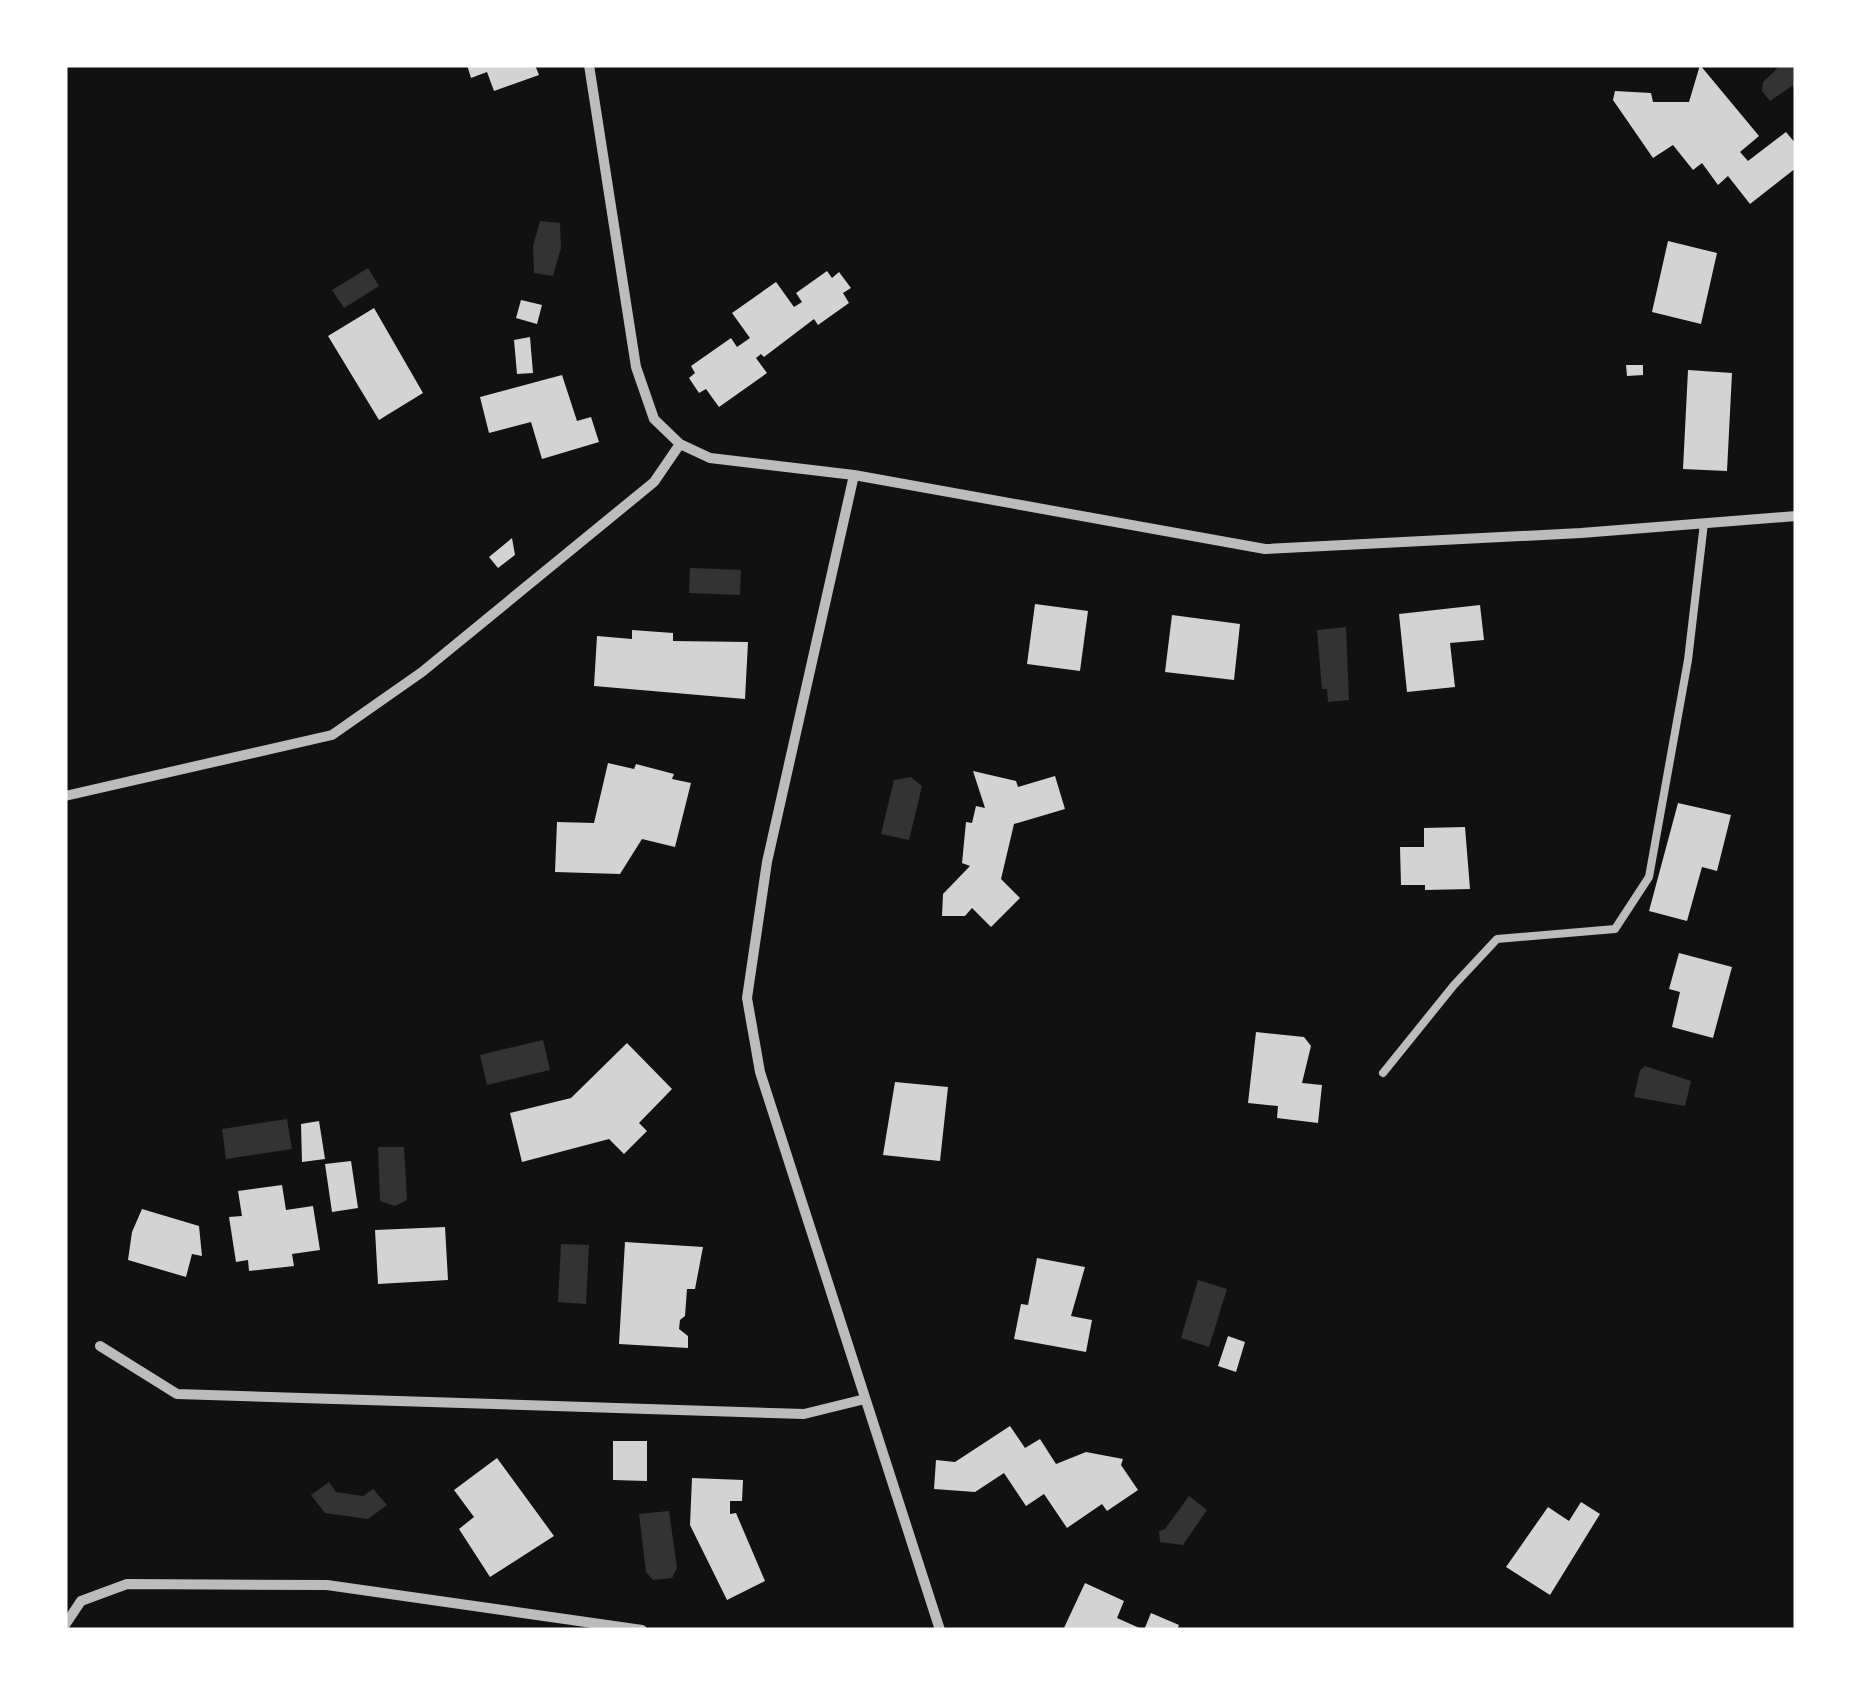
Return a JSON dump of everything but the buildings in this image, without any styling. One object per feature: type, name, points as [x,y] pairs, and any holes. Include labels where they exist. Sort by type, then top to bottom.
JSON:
[{"type":"street","points":[[589,65],[636,367],[654,419],[680,444],[710,458],[854,476],[1266,548],[1796,516]]},
{"type":"street","points":[[65,796],[332,735],[422,672],[654,482],[680,444]]},
{"type":"street","points":[[854,476],[767,862],[747,998],[760,1072],[940,1630]]},
{"type":"street","points":[[100,1346],[177,1394],[804,1414],[866,1399]]},
{"type":"street","points":[[65,1625],[81,1601],[128,1584],[326,1585],[642,1630]]},
{"type":"lane","points":[[1384,1073],[1454,984],[1497,939],[1615,929],[1649,877],[1688,660],[1704,524]]},
{"type":"shaded area","points":[[1774,65],[1796,65],[1796,91],[1792,86],[1770,101],[1762,91],[1763,82],[1777,69]]},
{"type":"shaded area","points":[[540,221],[560,223],[561,248],[553,276],[534,273],[533,246]]},
{"type":"shaded area","points":[[368,268],[379,286],[344,308],[332,290]]},
{"type":"shaded area","points":[[690,568],[741,570],[740,595],[689,593]]},
{"type":"shaded area","points":[[1346,627],[1349,700],[1328,702],[1327,689],[1322,689],[1317,630]]},
{"type":"shaded area","points":[[911,777],[922,786],[909,840],[881,834],[894,780]]},
{"type":"shaded area","points":[[543,1040],[550,1070],[487,1085],[480,1055]]},
{"type":"shaded area","points":[[1645,1066],[1691,1081],[1685,1106],[1634,1097],[1640,1070]]},
{"type":"shaded area","points":[[287,1119],[292,1149],[226,1159],[222,1129]]},
{"type":"shaded area","points":[[378,1147],[404,1147],[407,1200],[395,1206],[380,1201]]},
{"type":"shaded area","points":[[561,1244],[589,1245],[586,1304],[558,1302]]},
{"type":"shaded area","points":[[1198,1280],[1227,1289],[1209,1347],[1181,1338]]},
{"type":"shaded area","points":[[329,1482],[336,1492],[363,1496],[373,1489],[387,1505],[368,1519],[325,1513],[311,1495]]},
{"type":"shaded area","points":[[1189,1496],[1207,1510],[1183,1545],[1160,1542],[1159,1531],[1165,1529]]},
{"type":"shaded area","points":[[669,1511],[677,1568],[672,1578],[653,1580],[646,1572],[639,1514]]}]
